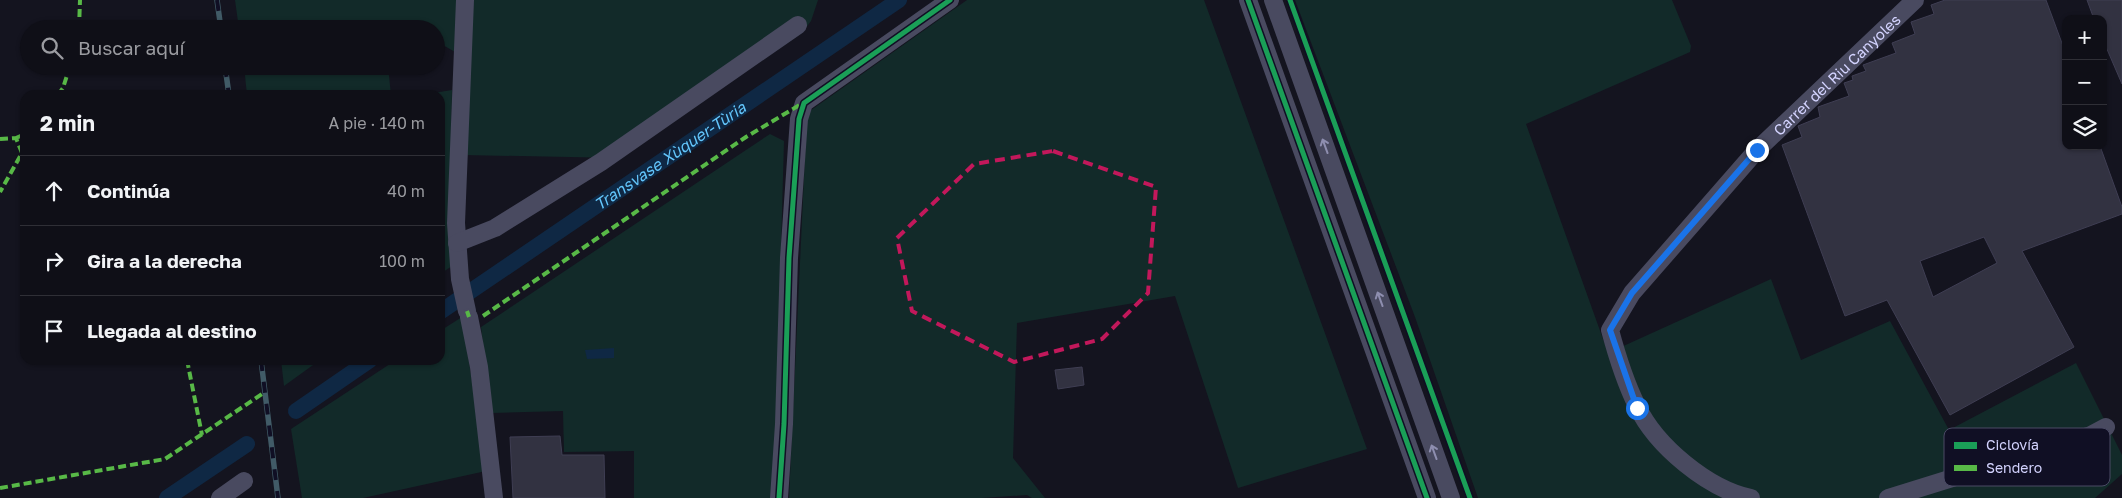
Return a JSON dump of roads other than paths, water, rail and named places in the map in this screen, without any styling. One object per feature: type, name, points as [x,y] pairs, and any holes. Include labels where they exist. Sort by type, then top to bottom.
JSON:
[{"type":"street","points":[[465,0],[456,223],[457,243],[460,279],[479,367],[494,498]]},
{"type":"street","points":[[779,498],[784,424],[789,258],[799,119],[804,102],[950,0]]},
{"type":"street","points":[[1248,0],[1427,498]]},
{"type":"street","points":[[1273,0],[1451,498]]},
{"type":"street","name":"Carrer del Riu Canyoles","points":[[1751,498],[1738,495],[1698,474],[1663,445],[1637,408],[1610,330],[1632,293],[1757,150],[1915,0]]},
{"type":"street","points":[[457,243],[495,228],[601,162],[798,25]]},
{"type":"street","points":[[220,498],[244,481]]},
{"type":"street","points":[[1888,498],[1944,481]]},
{"type":"water","points":[[614,348],[614,358],[587,359],[585,350]]},
{"type":"waterway","name":"Transvase Xùquer-Tùria","points":[[445,309],[899,0]]},
{"type":"waterway","name":"Transvase Xùquer-Tùria","points":[[296,411],[363,365]]},
{"type":"waterway","name":"Transvase Xùquer-Tùria","points":[[167,498],[247,444]]},
{"type":"railway","points":[[217,0],[220,20]]},
{"type":"railway","points":[[226,75],[228,90]]},
{"type":"railway","points":[[262,365],[278,498]]}]
